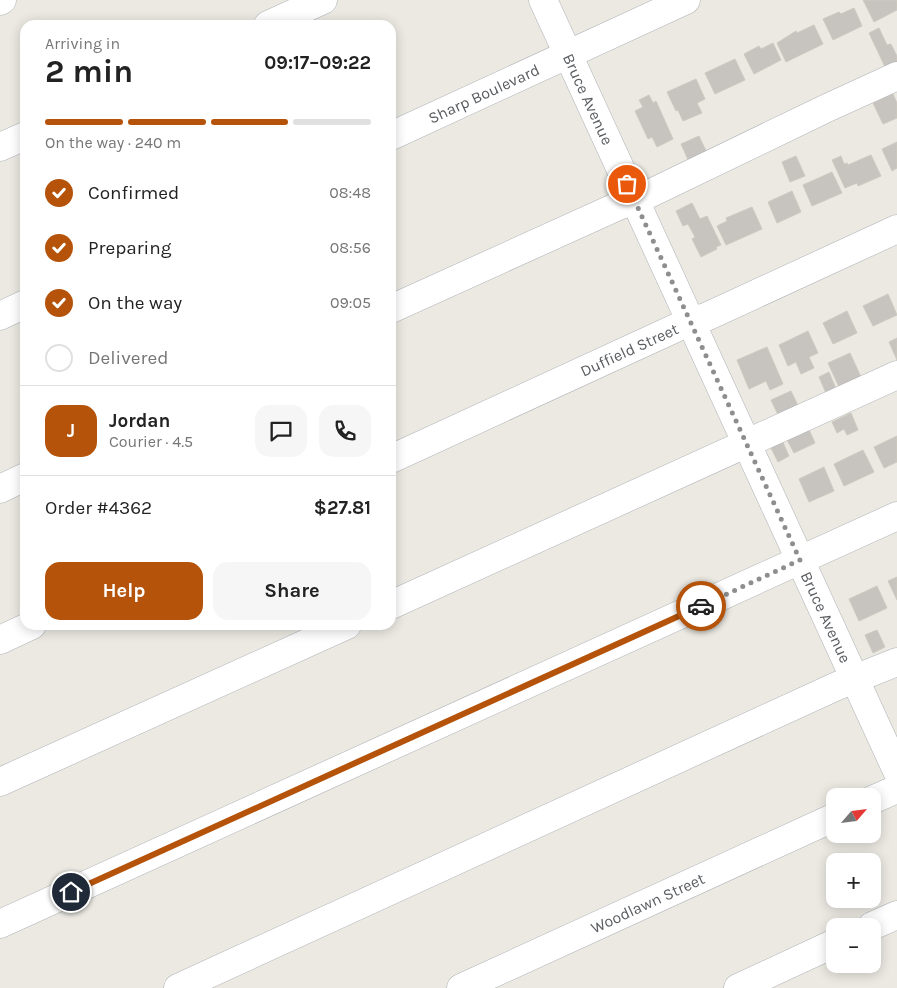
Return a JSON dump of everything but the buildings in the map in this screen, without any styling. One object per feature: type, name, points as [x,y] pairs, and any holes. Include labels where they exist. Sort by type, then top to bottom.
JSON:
[{"type":"street","points":[[279,20],[323,0]]},
{"type":"street","name":"Bruce Avenue","points":[[543,0],[897,771]]},
{"type":"street","name":"Sharp Boulevard","points":[[396,134],[686,0]]},
{"type":"street","points":[[396,307],[635,200],[897,76]]},
{"type":"street","points":[[0,147],[20,138]]},
{"type":"street","name":"Duffield Street","points":[[396,457],[691,321],[706,317],[897,230]]},
{"type":"street","points":[[0,316],[20,306]]},
{"type":"street","points":[[396,603],[897,375]]},
{"type":"street","points":[[0,488],[20,479]]},
{"type":"street","points":[[0,924],[897,516]]},
{"type":"street","points":[[0,640],[21,630]]},
{"type":"street","points":[[0,782],[336,630]]},
{"type":"street","points":[[178,988],[837,686],[897,662]]},
{"type":"street","points":[[881,796],[897,789]]},
{"type":"street","name":"Woodlawn Street","points":[[461,988],[826,821]]},
{"type":"street","points":[[881,922],[897,915]]},
{"type":"street","points":[[738,988],[826,947]]},
{"type":"way so far","points":[[627,184],[800,560],[701,606]]},
{"type":"route","points":[[71,892],[701,606]]}]
